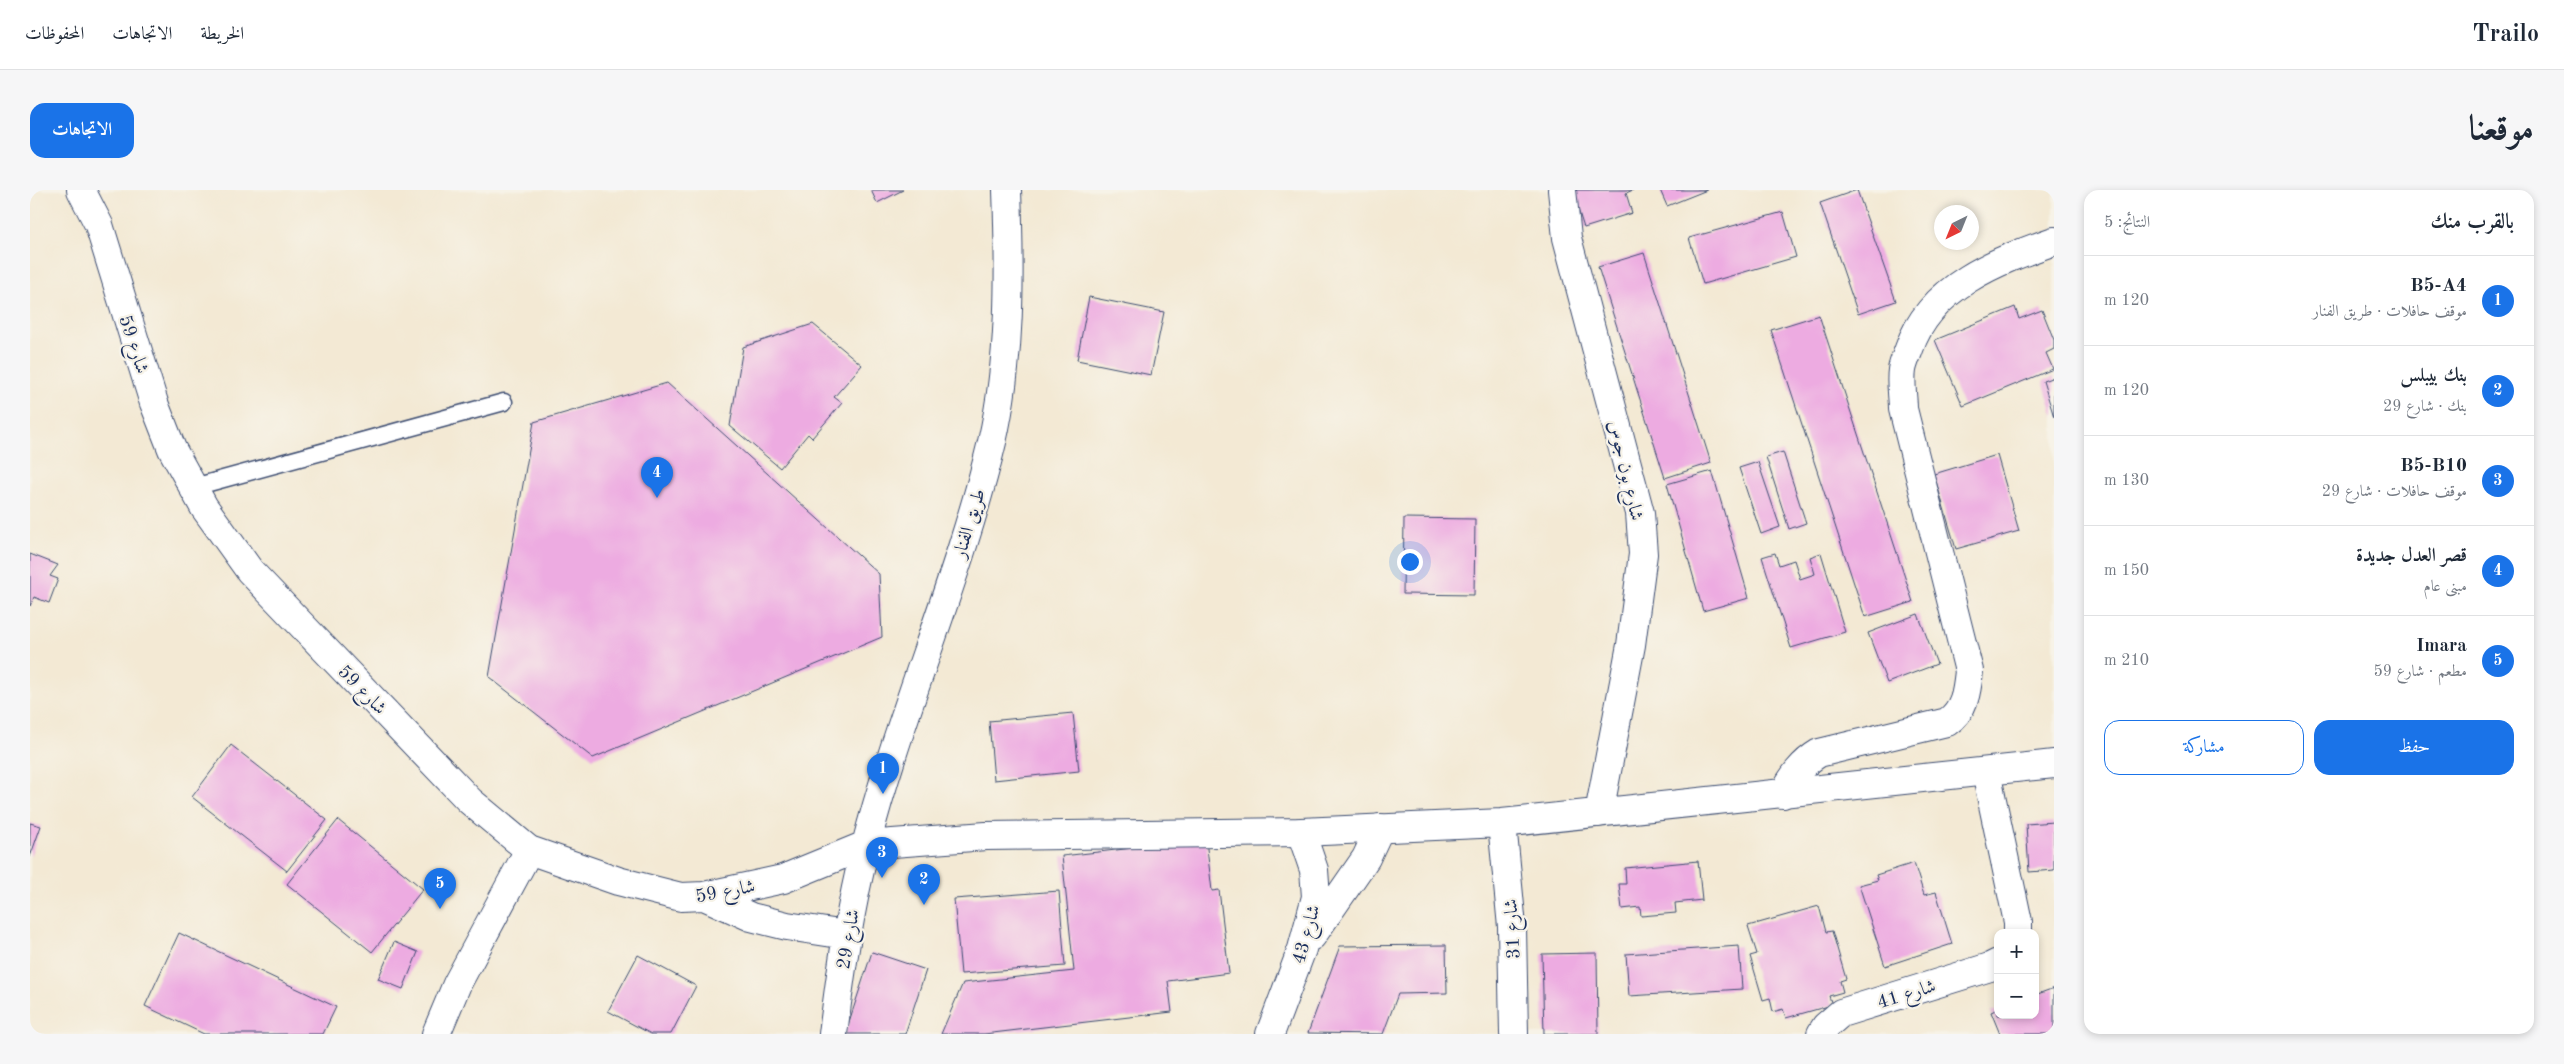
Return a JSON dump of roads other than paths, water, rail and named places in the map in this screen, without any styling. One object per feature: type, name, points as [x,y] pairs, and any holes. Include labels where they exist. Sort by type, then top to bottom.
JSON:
[{"type":"street","name":"شارع 59","points":[[81,190],[99,225],[154,403],[172,449],[204,507],[250,570],[470,801],[529,850],[618,881],[681,896],[704,896],[783,879],[866,845],[986,836],[1301,832],[1502,823],[2054,764]]},
{"type":"street","name":"طريق الفنار","points":[[866,845],[970,518],[992,441],[1008,324],[1007,190]]},
{"type":"street","name":"شارع بون جوس","points":[[1562,190],[1567,238],[1640,513],[1643,554],[1631,645],[1599,813]]},
{"type":"street","points":[[1783,794],[1793,777],[1810,759],[1819,753],[1947,722],[1953,718],[1964,700],[1969,671],[1903,409],[1902,370],[1912,340],[1929,311],[1951,289],[2003,259],[2054,241]]},
{"type":"street","points":[[1986,772],[2018,929]]},
{"type":"street","name":"شارع 31","points":[[1502,823],[1512,927],[1514,1034]]},
{"type":"street","points":[[1302,950],[1366,858],[1380,828]]},
{"type":"street","name":"شارع 43","points":[[1270,1034],[1302,950],[1316,897],[1314,870],[1301,832]]},
{"type":"street","name":"شارع 29","points":[[833,1034],[846,935],[866,845]]},
{"type":"street","points":[[436,1034],[456,984],[529,850]]},
{"type":"street","points":[[704,896],[751,918],[787,926],[846,935]]},
{"type":"street","name":"شارع 41","points":[[1821,1034],[1826,1026],[1841,1013],[1994,966]]},
{"type":"lane","points":[[194,488],[504,402]]},
{"type":"place","name":"قصر العدل جديدة","points":[[657,498]]},
{"type":"place","name":"B5-A4","points":[[883,794]]},
{"type":"place","name":"B5-B10","points":[[882,878]]},
{"type":"place","name":"بنك بيبلس","points":[[924,905]]},
{"type":"place","name":"Imara","points":[[440,909]]}]
